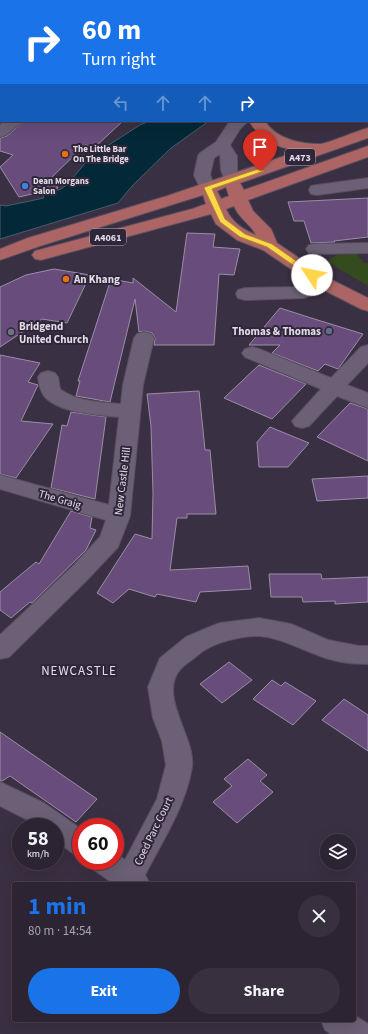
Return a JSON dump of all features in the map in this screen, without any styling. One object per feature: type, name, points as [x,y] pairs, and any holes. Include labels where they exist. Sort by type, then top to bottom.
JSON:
[{"type":"main road","points":[[258,122],[266,133],[275,140],[288,145],[325,148]]},
{"type":"main road","name":"A473","points":[[208,188],[368,133]]},
{"type":"main road","name":"A473","points":[[216,207],[368,151]]},
{"type":"main road","points":[[232,180],[244,213],[262,229],[269,246]]},
{"type":"main road","points":[[208,188],[222,220],[243,236],[269,246],[322,282],[368,305]]},
{"type":"main road","name":"A4061","points":[[0,255],[34,242],[208,188]]},
{"type":"main road","name":"A4061","points":[[0,269],[49,252],[185,217],[216,207]]},
{"type":"street","points":[[0,132],[14,122]]},
{"type":"street","points":[[208,188],[202,175],[206,156],[222,144],[234,126],[239,122]]},
{"type":"street","points":[[222,144],[229,156],[229,170],[232,180]]},
{"type":"street","points":[[317,190],[368,183]]},
{"type":"street","points":[[315,249],[368,248]]},
{"type":"street","points":[[245,294],[304,292],[322,282]]},
{"type":"street","name":"New Castle Hill","points":[[0,649],[81,572],[110,540],[119,516],[133,385],[144,338]]},
{"type":"street","points":[[302,421],[368,351]]},
{"type":"street","points":[[252,353],[368,401]]},
{"type":"street","points":[[48,377],[49,386],[53,394],[63,400],[75,404],[130,412]]},
{"type":"street","name":"The Graig","points":[[0,482],[119,516]]},
{"type":"street","name":"Coed Parc Court","points":[[133,882],[170,800],[179,765],[175,741],[166,718],[160,687],[169,666],[194,644],[220,632],[259,627],[291,633],[324,648],[359,655],[368,655]]},
{"type":"street","points":[[0,793],[35,811],[72,838]]},
{"type":"street","points":[[116,870],[133,882]]},
{"type":"street","points":[[339,1022],[357,1034]]},
{"type":"green space","points":[[354,251],[364,263],[368,263],[368,286],[326,261],[343,252]]},
{"type":"water","points":[[148,122],[208,122],[171,148],[133,185],[118,203],[0,239],[0,205],[6,206],[44,198],[43,195],[61,189],[68,184],[90,157],[140,125]]},
{"type":"building","points":[[23,122],[122,122],[95,147],[85,145],[51,178],[58,188],[19,197],[0,167],[13,155],[0,151],[0,138],[7,136]]},
{"type":"building","points":[[368,198],[368,237],[334,241],[335,242],[311,243],[304,221],[294,221],[288,202]]},
{"type":"building","points":[[187,233],[215,234],[213,247],[240,249],[234,275],[219,274],[214,345],[154,345],[155,338],[152,333],[144,331],[139,332],[135,299],[110,402],[76,396],[80,381],[78,381],[111,279],[133,283],[133,278],[176,312]]},
{"type":"building","points":[[54,269],[90,275],[67,323],[42,319],[0,347],[0,287],[26,275]]},
{"type":"building","points":[[280,308],[363,334],[338,369],[325,364],[318,371],[272,353],[280,345],[249,345]]},
{"type":"building","points":[[0,355],[40,363],[28,382],[38,385],[21,421],[53,424],[16,478],[0,474]]},
{"type":"building","points":[[259,365],[306,384],[272,419],[224,398]]},
{"type":"building","points":[[199,391],[205,450],[210,450],[216,514],[187,514],[187,518],[177,518],[170,570],[248,566],[251,589],[200,592],[196,602],[157,594],[155,597],[129,589],[113,603],[97,593],[135,534],[152,539],[153,493],[151,426],[147,394]]},
{"type":"building","points":[[350,403],[368,409],[368,461],[317,437]]},
{"type":"building","points":[[71,412],[106,417],[95,499],[51,488],[62,425],[67,426]]},
{"type":"building","points":[[270,427],[309,443],[288,467],[259,467],[257,442]]},
{"type":"building","points":[[368,476],[368,498],[317,501],[312,479]]},
{"type":"building","points":[[71,511],[92,517],[90,528],[96,530],[86,550],[32,603],[30,602],[11,618],[0,610],[0,592],[36,562],[39,564]]},
{"type":"building","points":[[269,574],[321,574],[322,579],[368,577],[368,602],[335,604],[335,601],[303,602],[302,597],[271,597]]},
{"type":"building","points":[[229,662],[252,680],[222,703],[200,684]]},
{"type":"building","points":[[272,680],[281,686],[285,682],[316,701],[293,725],[253,699]]},
{"type":"building","points":[[344,699],[368,715],[368,751],[322,720]]},
{"type":"building","points":[[0,732],[97,799],[80,818],[72,819],[10,776],[0,781]]},
{"type":"building","points":[[248,759],[267,775],[260,781],[273,792],[237,823],[213,802],[232,786],[224,779]]},
{"type":"place","name":"The Little Bar On The Bridge","points":[[65,154]]},
{"type":"place","name":"Dean Morgans Salon","points":[[25,186]]},
{"type":"place","name":"An Khang","points":[[66,279]]},
{"type":"place","name":"Thomas & Thomas","points":[[329,331]]},
{"type":"place","name":"Bridgend United Church","points":[[11,332]]},
{"type":"district","name":"NEWCASTLE","points":[[79,670]]},
{"type":"route","points":[[260,171],[208,188],[222,220],[243,236],[269,246],[312,275]]}]
